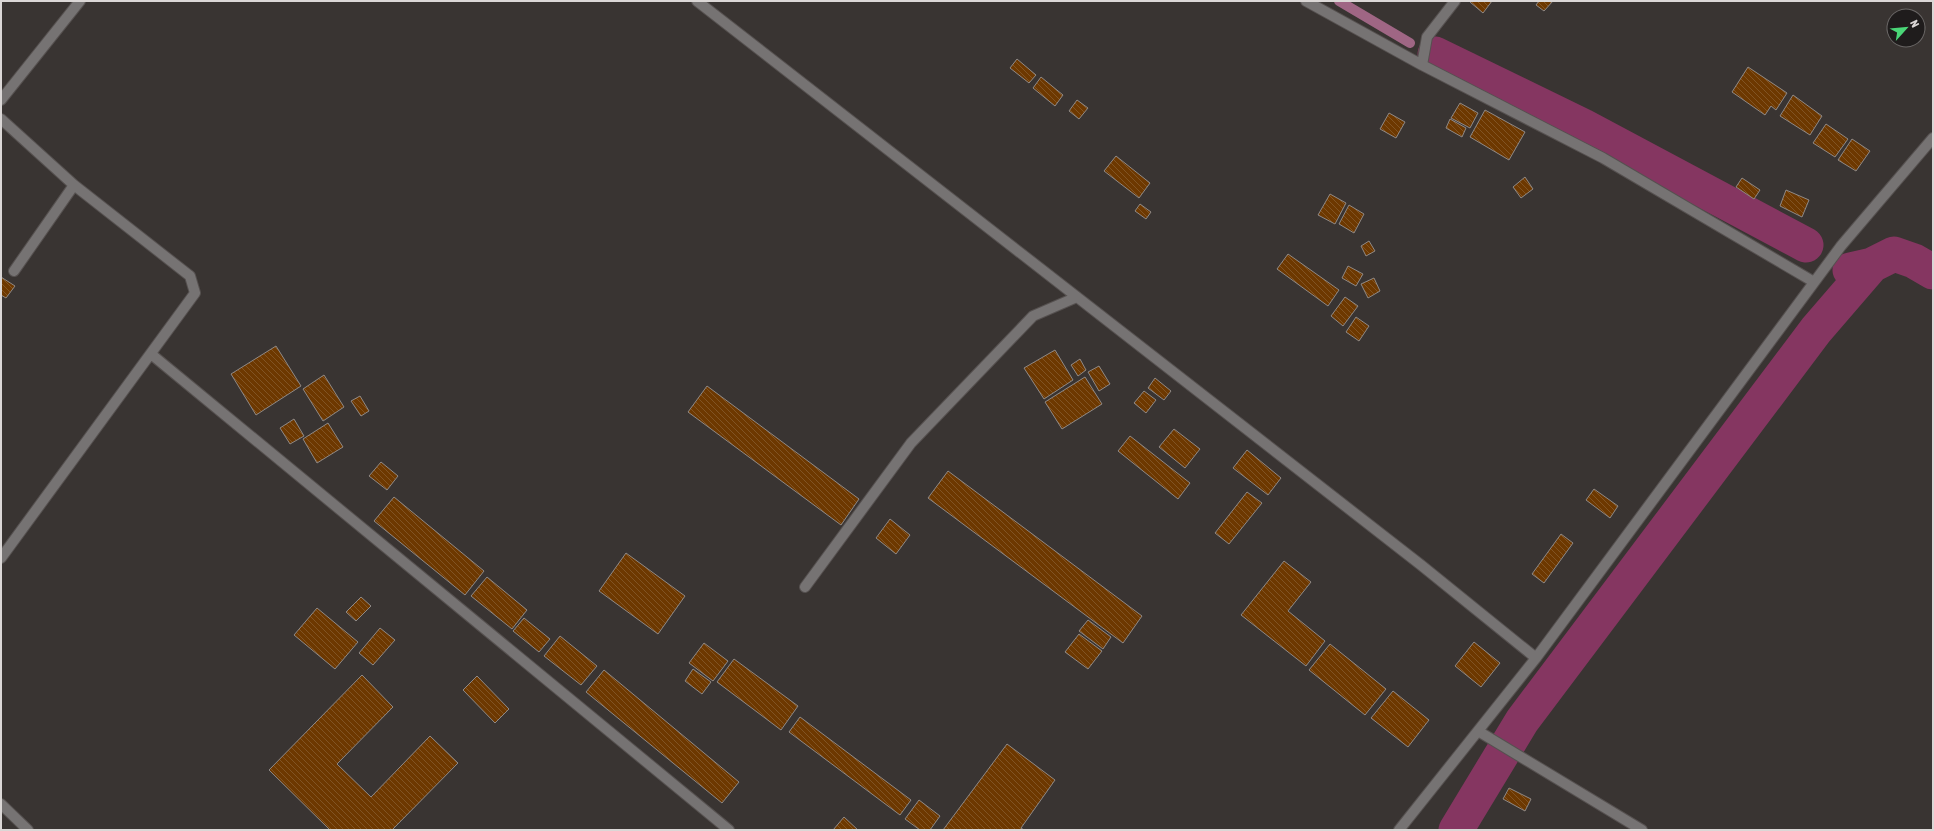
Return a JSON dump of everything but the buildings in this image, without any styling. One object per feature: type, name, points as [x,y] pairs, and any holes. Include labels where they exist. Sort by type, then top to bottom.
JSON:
[{"type":"street","points":[[1,100],[80,1]]},
{"type":"street","points":[[697,1],[1414,560],[1536,658]]},
{"type":"street","points":[[1306,1],[1422,65],[1603,158],[1814,282]]},
{"type":"street","points":[[1422,65],[1427,37],[1455,1]]},
{"type":"street","points":[[1,119],[74,185],[190,276],[195,293],[1,558]]},
{"type":"street","points":[[1399,830],[1536,658],[1841,246],[1933,138]]},
{"type":"street","points":[[14,271],[74,185]]},
{"type":"street","points":[[805,587],[911,443],[1033,316],[1078,297]]},
{"type":"street","points":[[151,354],[729,830]]},
{"type":"street","points":[[1478,732],[1642,830]]},
{"type":"street","points":[[1,804],[28,830]]},
{"type":"waterway","points":[[1339,1],[1410,43]]},
{"type":"waterway","points":[[1435,54],[1583,126],[1806,245]]},
{"type":"waterway","points":[[1850,270],[1872,265],[1894,254],[1914,261],[1933,272]]},
{"type":"waterway","points":[[1456,830],[1522,721],[1816,330],[1872,265]]}]
